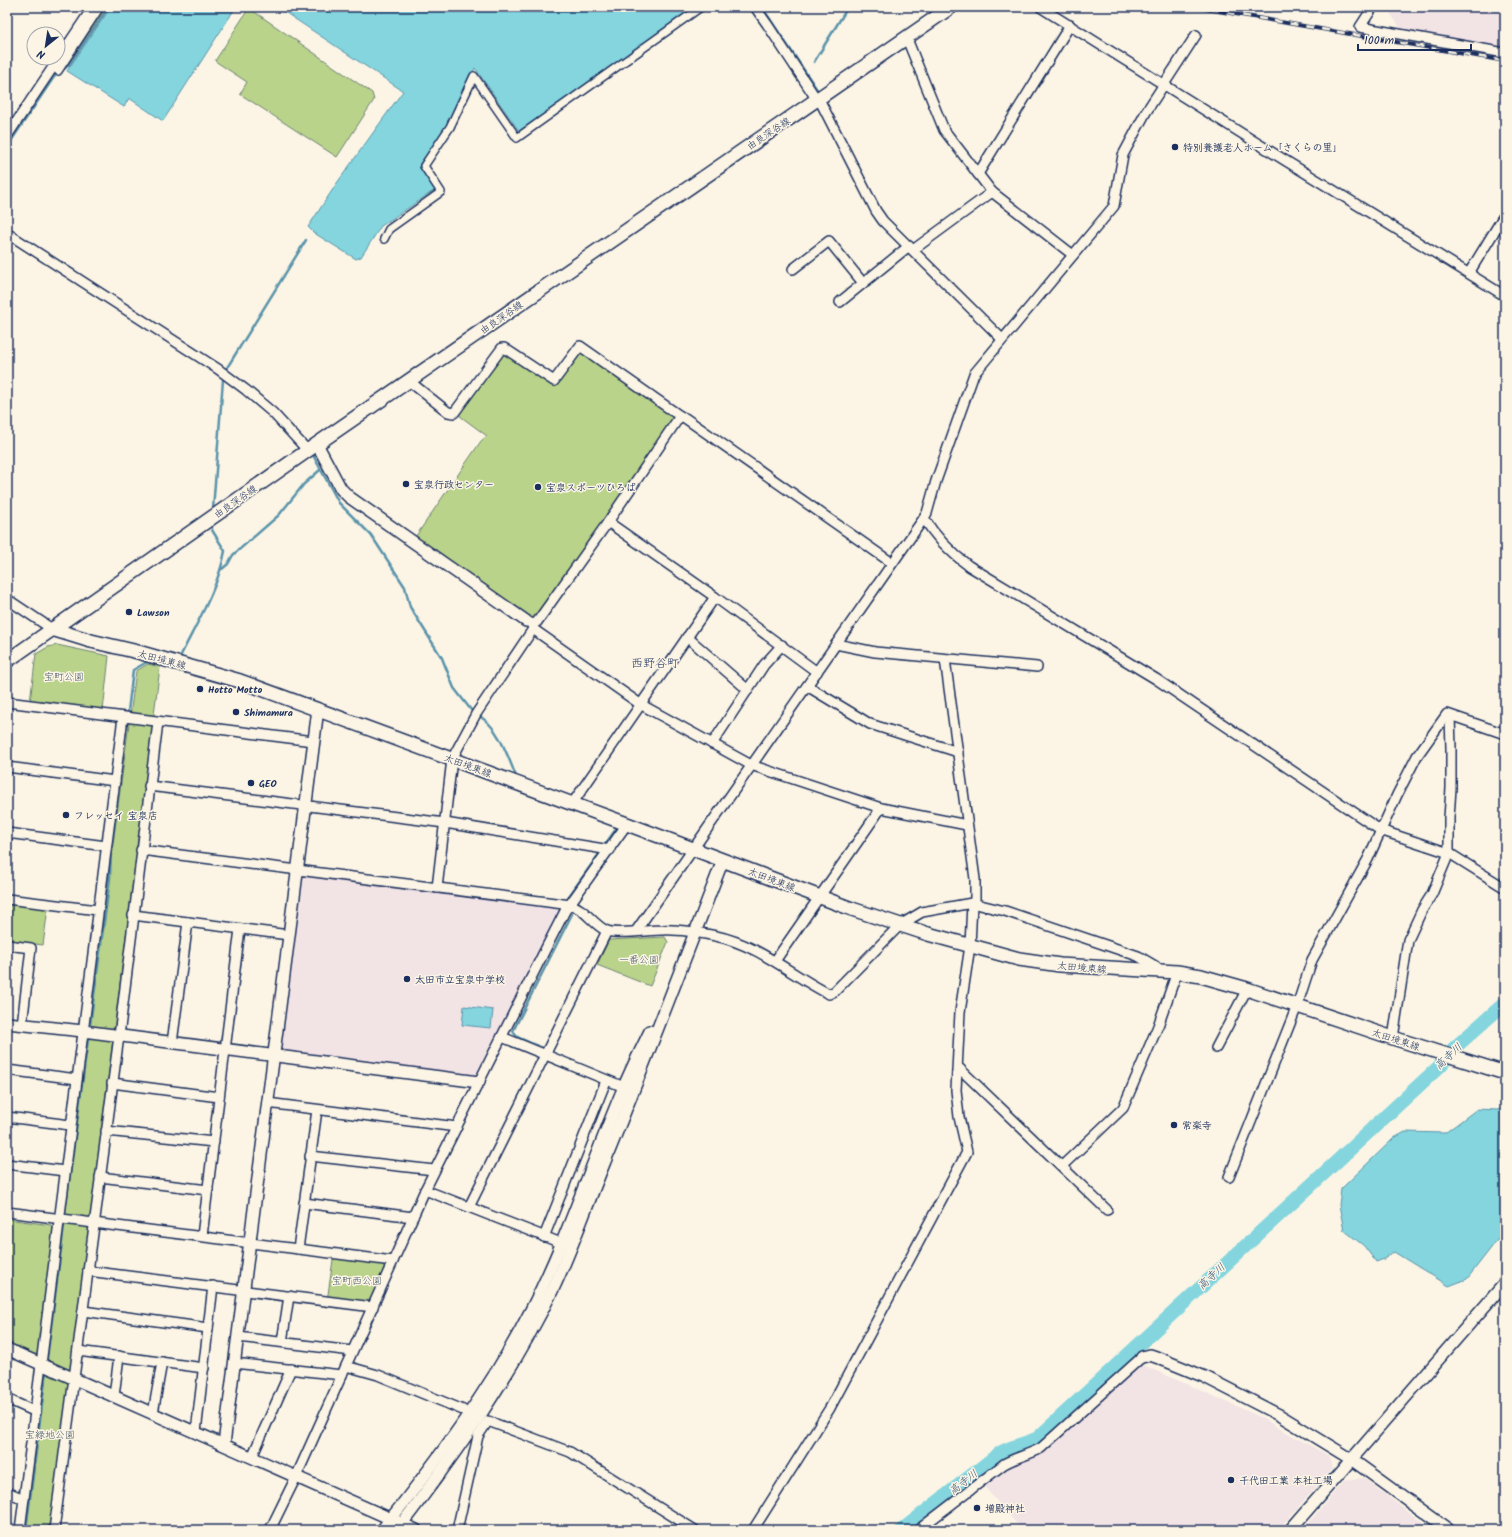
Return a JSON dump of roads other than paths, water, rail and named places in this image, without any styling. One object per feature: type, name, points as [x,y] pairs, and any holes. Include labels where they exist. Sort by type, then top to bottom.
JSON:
[{"type":"main road","name":"由良深谷線","points":[[7,661],[312,447],[907,39],[951,7]]},
{"type":"main road","name":"太田境東線","points":[[52,629],[98,643],[177,662],[240,681],[627,824],[819,897],[900,925],[1019,959],[1060,966],[1177,972],[1201,976],[1247,989],[1393,1038],[1504,1072]]},
{"type":"street","points":[[7,136],[93,7]]},
{"type":"street","points":[[58,71],[100,7]]},
{"type":"street","points":[[384,239],[389,229],[441,192],[424,166],[450,127],[474,76],[517,138],[701,7]]},
{"type":"street","points":[[755,7],[818,99],[876,211],[883,221],[1002,339]]},
{"type":"street","points":[[1040,7],[1505,296]]},
{"type":"street","points":[[1373,7],[1360,27],[1505,53]]},
{"type":"street","points":[[978,174],[1070,25]]},
{"type":"street","points":[[636,931],[924,518],[974,374],[1114,206],[1123,154],[1146,112],[1196,35]]},
{"type":"street","points":[[907,39],[944,130],[992,192],[1073,255]]},
{"type":"street","points":[[840,302],[911,248],[992,192]]},
{"type":"street","points":[[1469,273],[1505,214]]},
{"type":"street","points":[[7,233],[218,370],[246,390],[312,447],[341,489],[349,497],[640,704],[751,765],[881,808],[967,825]]},
{"type":"street","points":[[793,269],[828,242],[863,284]]},
{"type":"street","points":[[409,381],[448,412],[454,413],[502,348],[554,381],[580,346],[680,416],[718,440],[892,563]]},
{"type":"street","points":[[437,888],[452,759],[476,714],[530,625],[537,622],[608,522],[680,416]]},
{"type":"street","points":[[924,518],[931,530],[946,547],[968,566],[1156,679],[1380,830],[1449,853],[1505,888]]},
{"type":"street","points":[[608,522],[715,597],[816,672]]},
{"type":"street","points":[[572,804],[715,597]]},
{"type":"street","points":[[7,599],[52,629]]},
{"type":"street","points":[[687,637],[748,690]]},
{"type":"street","points":[[836,644],[875,652],[1037,667]]},
{"type":"street","points":[[712,744],[764,665],[782,646]]},
{"type":"street","points":[[752,1530],[830,1408],[967,1152],[959,1116],[956,1090],[960,1012],[970,946],[975,879],[945,659]]},
{"type":"street","points":[[806,686],[870,724],[958,752]]},
{"type":"street","points":[[7,702],[313,741]]},
{"type":"street","points":[[224,1444],[318,709]]},
{"type":"street","points":[[1229,1177],[1297,1006],[1312,960],[1362,870],[1417,756],[1447,714],[1505,734]]},
{"type":"street","points":[[1393,1038],[1408,940],[1422,910],[1432,894],[1449,853],[1448,818],[1451,788],[1450,716]]},
{"type":"street","points":[[20,1530],[42,1364],[70,1125],[123,717]]},
{"type":"street","points":[[54,1530],[119,1036],[158,722]]},
{"type":"street","points":[[7,767],[115,781]]},
{"type":"street","points":[[149,786],[445,823],[610,850]]},
{"type":"street","points":[[775,961],[881,808]]},
{"type":"street","points":[[270,1530],[296,1477],[434,1170],[545,950],[565,912],[627,824]]},
{"type":"street","points":[[7,833],[106,846]]},
{"type":"street","points":[[141,850],[571,905],[579,907],[607,931],[664,930],[694,937],[738,941],[775,961],[829,994],[835,991],[900,925],[922,912],[974,904],[1005,911],[1138,956],[1155,966],[1158,972]]},
{"type":"street","points":[[399,1527],[470,1431],[528,1336],[553,1288],[569,1253],[583,1215],[630,1102],[723,860]]},
{"type":"street","points":[[7,899],[98,910]]},
{"type":"street","points":[[133,915],[289,935]]},
{"type":"street","points":[[172,1043],[188,922]]},
{"type":"street","points":[[202,1236],[240,929]]},
{"type":"street","points":[[469,1207],[607,931]]},
{"type":"street","points":[[382,1530],[467,1417],[506,1356],[531,1310],[561,1243],[624,1088],[694,937]]},
{"type":"street","points":[[7,945],[31,948],[22,1025]]},
{"type":"street","points":[[1062,1166],[1123,1108],[1158,1026],[1177,972]]},
{"type":"street","points":[[1216,1048],[1247,989]]},
{"type":"street","points":[[7,1023],[83,1031],[479,1082]]},
{"type":"street","points":[[502,1037],[624,1088]]},
{"type":"street","points":[[958,1067],[1106,1210]]},
{"type":"street","points":[[7,1070],[77,1079]]},
{"type":"street","points":[[544,1237],[606,1080]]},
{"type":"street","points":[[112,1083],[219,1097]]},
{"type":"street","points":[[267,1103],[457,1127]]},
{"type":"street","points":[[298,1249],[317,1110]]},
{"type":"street","points":[[7,1117],[70,1125]]},
{"type":"street","points":[[106,1131],[214,1142]]},
{"type":"street","points":[[310,1156],[434,1170]]},
{"type":"street","points":[[7,1164],[65,1171]]},
{"type":"street","points":[[100,1177],[208,1190]]},
{"type":"street","points":[[425,1190],[561,1243]]},
{"type":"street","points":[[304,1202],[413,1216]]},
{"type":"street","points":[[7,1212],[393,1261]]},
{"type":"street","points":[[88,1271],[373,1306]]},
{"type":"street","points":[[1290,1530],[1505,1283]]},
{"type":"street","points":[[196,1432],[213,1286]]},
{"type":"street","points":[[282,1342],[289,1296]]},
{"type":"street","points":[[83,1311],[208,1328]]},
{"type":"street","points":[[238,1337],[352,1351]]},
{"type":"street","points":[[7,1349],[391,1519],[399,1527],[416,1530]]},
{"type":"street","points":[[78,1351],[204,1368]]},
{"type":"street","points":[[918,1530],[1004,1464],[1041,1448],[1142,1357],[1150,1355],[1205,1377],[1279,1415],[1351,1459],[1449,1530]]},
{"type":"street","points":[[114,1396],[119,1356]]},
{"type":"street","points":[[153,1413],[162,1362]]},
{"type":"street","points":[[234,1363],[342,1375]]},
{"type":"street","points":[[346,1366],[378,1375],[463,1410]]},
{"type":"street","points":[[252,1457],[291,1369]]},
{"type":"street","points":[[7,1399],[36,1412]]},
{"type":"street","points":[[457,1530],[478,1436],[488,1421],[570,1452],[695,1530]]},
{"type":"street","points":[[7,1492],[24,1499]]},
{"type":"water","points":[[111,7],[236,7],[163,121],[129,98],[124,107],[67,71]]},
{"type":"water","points":[[277,7],[698,7],[519,131],[475,68],[450,124],[420,163],[419,167],[435,190],[381,226],[361,257],[356,259],[314,233],[308,227],[337,183],[403,91]]},
{"type":"water","points":[[464,1006],[493,1010],[491,1028],[462,1025]]},
{"type":"water","points":[[1505,1108],[1505,1230],[1467,1279],[1449,1286],[1394,1252],[1384,1259],[1376,1262],[1364,1246],[1344,1230],[1339,1205],[1341,1189],[1394,1138],[1405,1132],[1445,1133],[1477,1109],[1497,1110]]},
{"type":"waterway","points":[[7,147],[54,77],[69,65],[109,7]]},
{"type":"waterway","points":[[762,7],[818,91]]},
{"type":"waterway","points":[[814,62],[848,7]]},
{"type":"waterway","points":[[225,371],[306,240]]},
{"type":"waterway","points":[[213,509],[223,380]]},
{"type":"waterway","points":[[319,452],[314,457],[339,503],[371,535],[405,587],[410,607],[442,658],[454,688],[471,710]]},
{"type":"waterway","points":[[222,569],[228,564],[233,555],[279,515],[304,484],[320,470]]},
{"type":"waterway","points":[[179,659],[212,593],[222,565],[225,551],[212,530],[212,525]]},
{"type":"waterway","points":[[112,845],[133,670],[147,662],[164,666]]},
{"type":"waterway","points":[[481,717],[488,722],[498,736],[516,776]]},
{"type":"waterway","points":[[519,791],[561,806]]},
{"type":"waterway","points":[[606,843],[616,829],[615,825],[613,825]]},
{"type":"waterway","points":[[90,1025],[110,878],[111,850]]},
{"type":"waterway","points":[[569,896],[599,854]]},
{"type":"waterway","points":[[555,1054],[517,1037],[513,1031],[572,914]]},
{"type":"waterway","name":"高寺川","points":[[902,1530],[1000,1453],[1038,1438],[1441,1065],[1452,1050],[1505,1003]]},
{"type":"waterway","points":[[65,1212],[88,1039]]},
{"type":"waterway","points":[[47,1359],[64,1226]]},
{"type":"waterway","points":[[26,1530],[46,1373]]},
{"type":"railway","points":[[1195,7],[1505,61]]},
{"type":"place","name":"特別養護老人ホーム「さくらの里」","points":[[1175,147]]},
{"type":"place","name":"宝泉行政センター","points":[[406,484]]},
{"type":"place","name":"宝泉スポーツひろば","points":[[538,487]]},
{"type":"place","name":"Lawson","points":[[129,612]]},
{"type":"place","name":"Hotto Motto","points":[[200,689]]},
{"type":"place","name":"Shimamura","points":[[236,712]]},
{"type":"place","name":"GEO","points":[[251,783]]},
{"type":"place","name":"フレッセイ 宝泉店","points":[[66,815]]},
{"type":"place","name":"太田市立宝泉中学校","points":[[407,979]]},
{"type":"place","name":"常楽寺","points":[[1174,1125]]},
{"type":"place","name":"千代田工業 本社工場","points":[[1231,1480]]},
{"type":"place","name":"増殿神社","points":[[977,1508]]},
{"type":"district","name":"西野谷町","points":[[655,663]]},
{"type":"park label","name":"宝町公園","points":[[64,676]]},
{"type":"park label","name":"一番公園","points":[[639,959]]},
{"type":"park label","name":"宝町西公園","points":[[357,1280]]},
{"type":"park label","name":"宝緑地公園","points":[[50,1434]]}]
